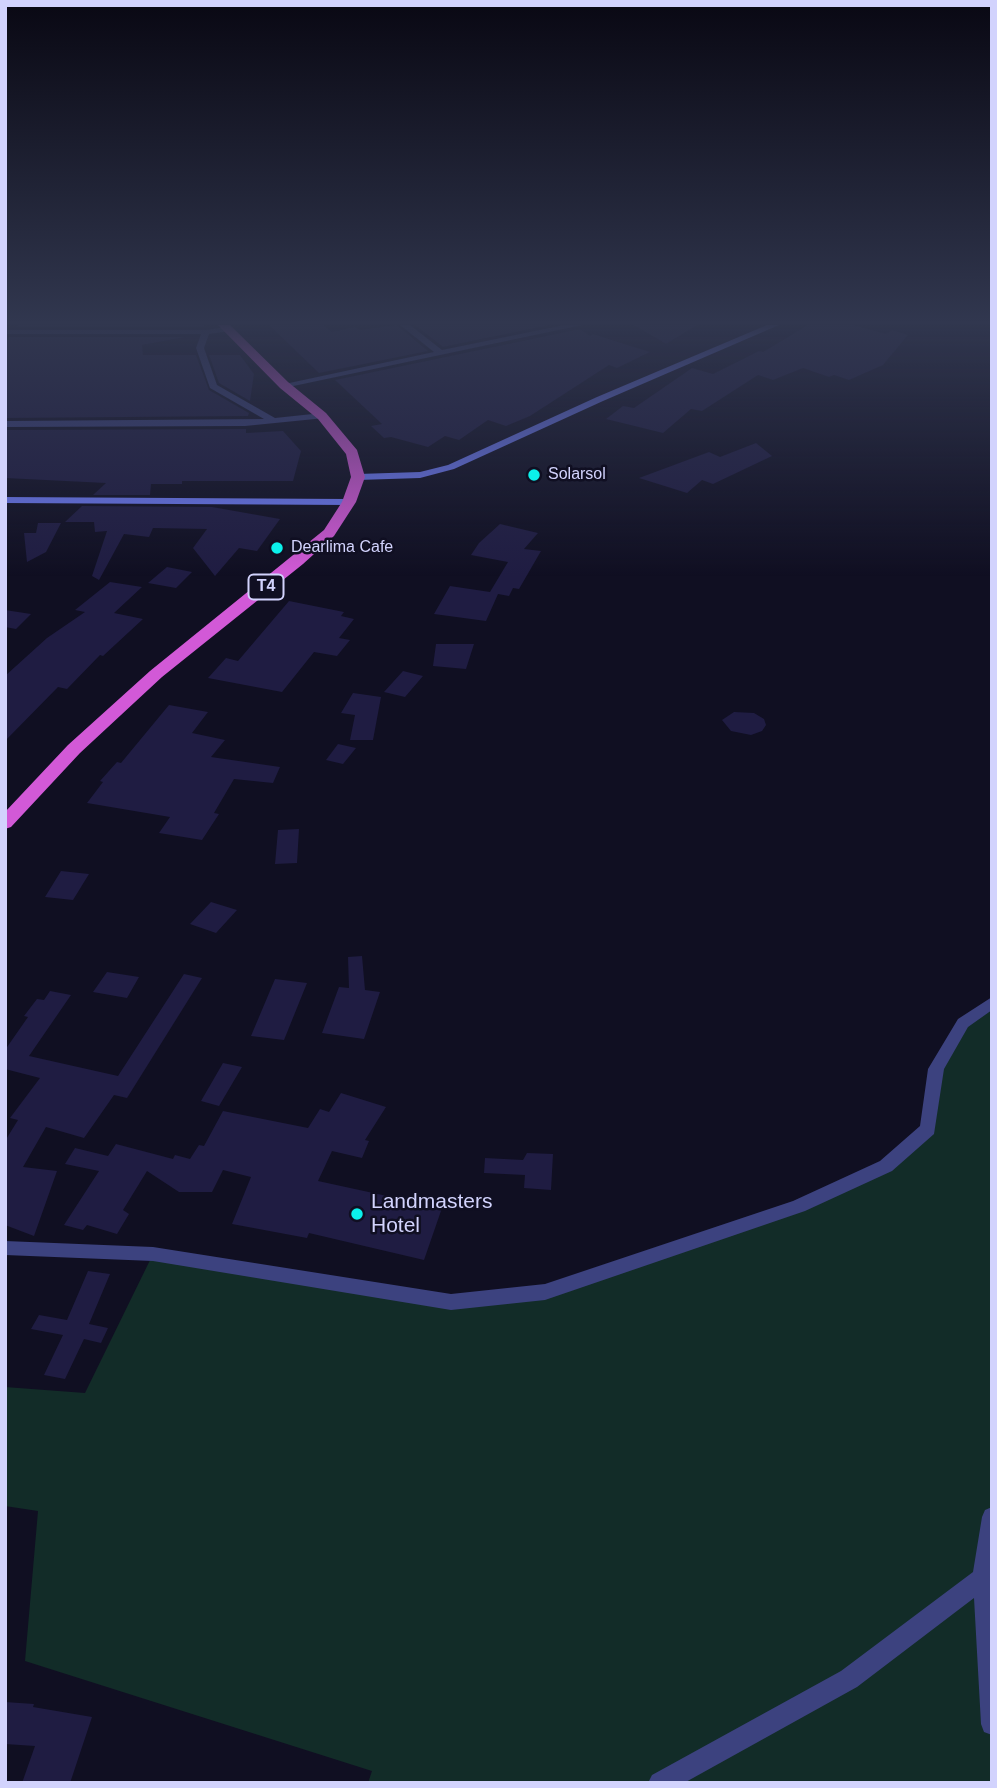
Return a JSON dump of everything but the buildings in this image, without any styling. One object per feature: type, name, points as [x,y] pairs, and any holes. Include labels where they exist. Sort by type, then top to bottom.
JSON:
[{"type":"highway","points":[[313,408],[352,453],[358,477]]},
{"type":"highway","name":"T4","points":[[5,823],[74,749],[156,674],[298,561],[329,533],[348,502],[358,477]]},
{"type":"main road","points":[[358,477],[420,475],[451,467],[579,408]]},
{"type":"main road","points":[[5,500],[348,502]]},
{"type":"street","points":[[253,408],[274,420]]},
{"type":"street","points":[[5,424],[245,423],[322,416]]},
{"type":"street","points":[[5,1248],[153,1254],[451,1301],[545,1292],[799,1206],[887,1166],[928,1129],[936,1069],[963,1023],[992,1002]]},
{"type":"street","points":[[992,1517],[983,1578],[992,1724]]},
{"type":"street","points":[[660,1783],[849,1679],[983,1578]]},
{"type":"green space","points":[[992,1002],[992,1783],[368,1783],[372,1771],[25,1661],[38,1511],[5,1506],[5,1387],[85,1393],[153,1254],[451,1302],[545,1292],[799,1206],[886,1166],[928,1129],[936,1069],[963,1023]]},
{"type":"place","name":"Solarsol","points":[[534,475]]},
{"type":"place","name":"Dearlima Cafe","points":[[277,548]]},
{"type":"place","name":"Landmasters Hotel","points":[[357,1214]]}]
